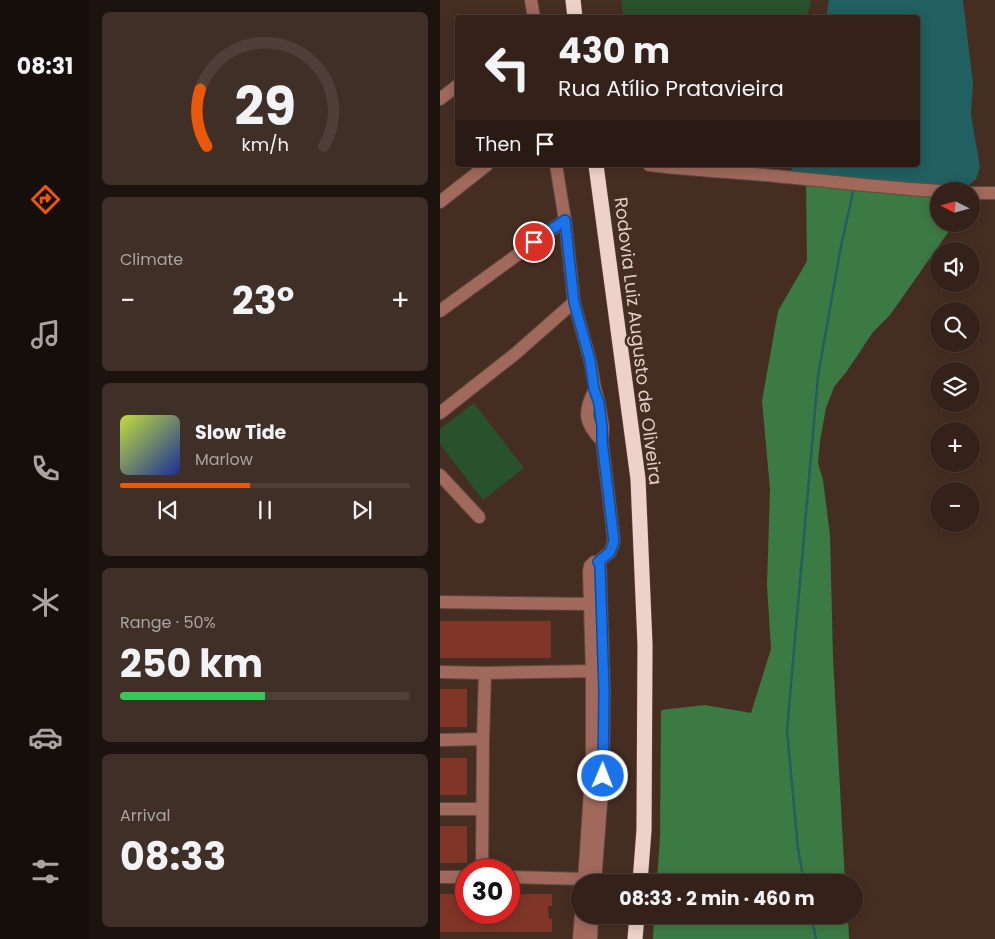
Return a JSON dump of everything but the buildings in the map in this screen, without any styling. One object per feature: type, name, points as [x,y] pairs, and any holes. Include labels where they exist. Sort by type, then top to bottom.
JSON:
[{"type":"highway","points":[[572,0],[574,15]]},
{"type":"highway","name":"Rodovia Luiz Augusto de Oliveira","points":[[596,167],[638,479],[645,645],[644,830],[641,874]]},
{"type":"highway","points":[[635,939],[636,924]]},
{"type":"street","points":[[531,0],[534,15]]},
{"type":"street","points":[[440,99],[455,87]]},
{"type":"street","points":[[440,202],[484,167]]},
{"type":"street","points":[[556,167],[565,220],[574,302],[590,360],[594,389],[599,403],[614,541],[610,552],[590,566],[592,761],[588,874]]},
{"type":"street","points":[[668,167],[776,176],[884,188],[930,191]]},
{"type":"street","points":[[980,193],[995,193]]},
{"type":"street","points":[[440,311],[565,220]]},
{"type":"street","points":[[440,413],[515,354],[574,302]]},
{"type":"street","points":[[440,475],[479,517]]},
{"type":"street","points":[[589,874],[603,776],[604,692],[600,565],[598,562]]},
{"type":"street","points":[[440,602],[590,604]]},
{"type":"street","points":[[440,672],[592,671]]},
{"type":"street","points":[[482,859],[485,673]]},
{"type":"street","points":[[440,740],[483,739]]},
{"type":"street","points":[[440,809],[482,809]]},
{"type":"street","points":[[440,877],[455,877]]},
{"type":"street","points":[[520,878],[571,880]]},
{"type":"street","points":[[579,939],[580,924]]},
{"type":"street","points":[[591,939],[592,924]]},
{"type":"green space","points":[[621,0],[811,0],[807,15],[624,15]]},
{"type":"green space","points":[[806,185],[930,195],[930,232],[948,232],[941,242],[930,242],[930,258],[890,315],[873,332],[834,387],[826,408],[820,441],[818,463],[823,480],[830,535],[833,658],[845,874],[658,874],[660,837],[661,710],[705,705],[751,713],[771,649],[767,585],[770,489],[762,401],[778,311],[807,261]]},
{"type":"green space","points":[[474,403],[524,468],[483,500],[440,444],[440,429]]},
{"type":"green space","points":[[654,924],[848,924],[849,939],[653,939]]},
{"type":"water","points":[[829,0],[963,0],[973,84],[971,115],[980,167],[976,179],[972,182],[930,182],[930,186],[905,187],[792,172],[791,167],[920,167],[920,15],[826,15]]},
{"type":"waterway","points":[[803,874],[798,849],[787,730],[818,376],[841,246],[853,192]]},
{"type":"waterway","points":[[813,924],[816,939]]},
{"type":"route","points":[[534,242],[565,220],[574,302],[590,360],[594,389],[599,403],[614,541],[610,552],[598,562],[600,565],[604,692],[603,776]]}]
